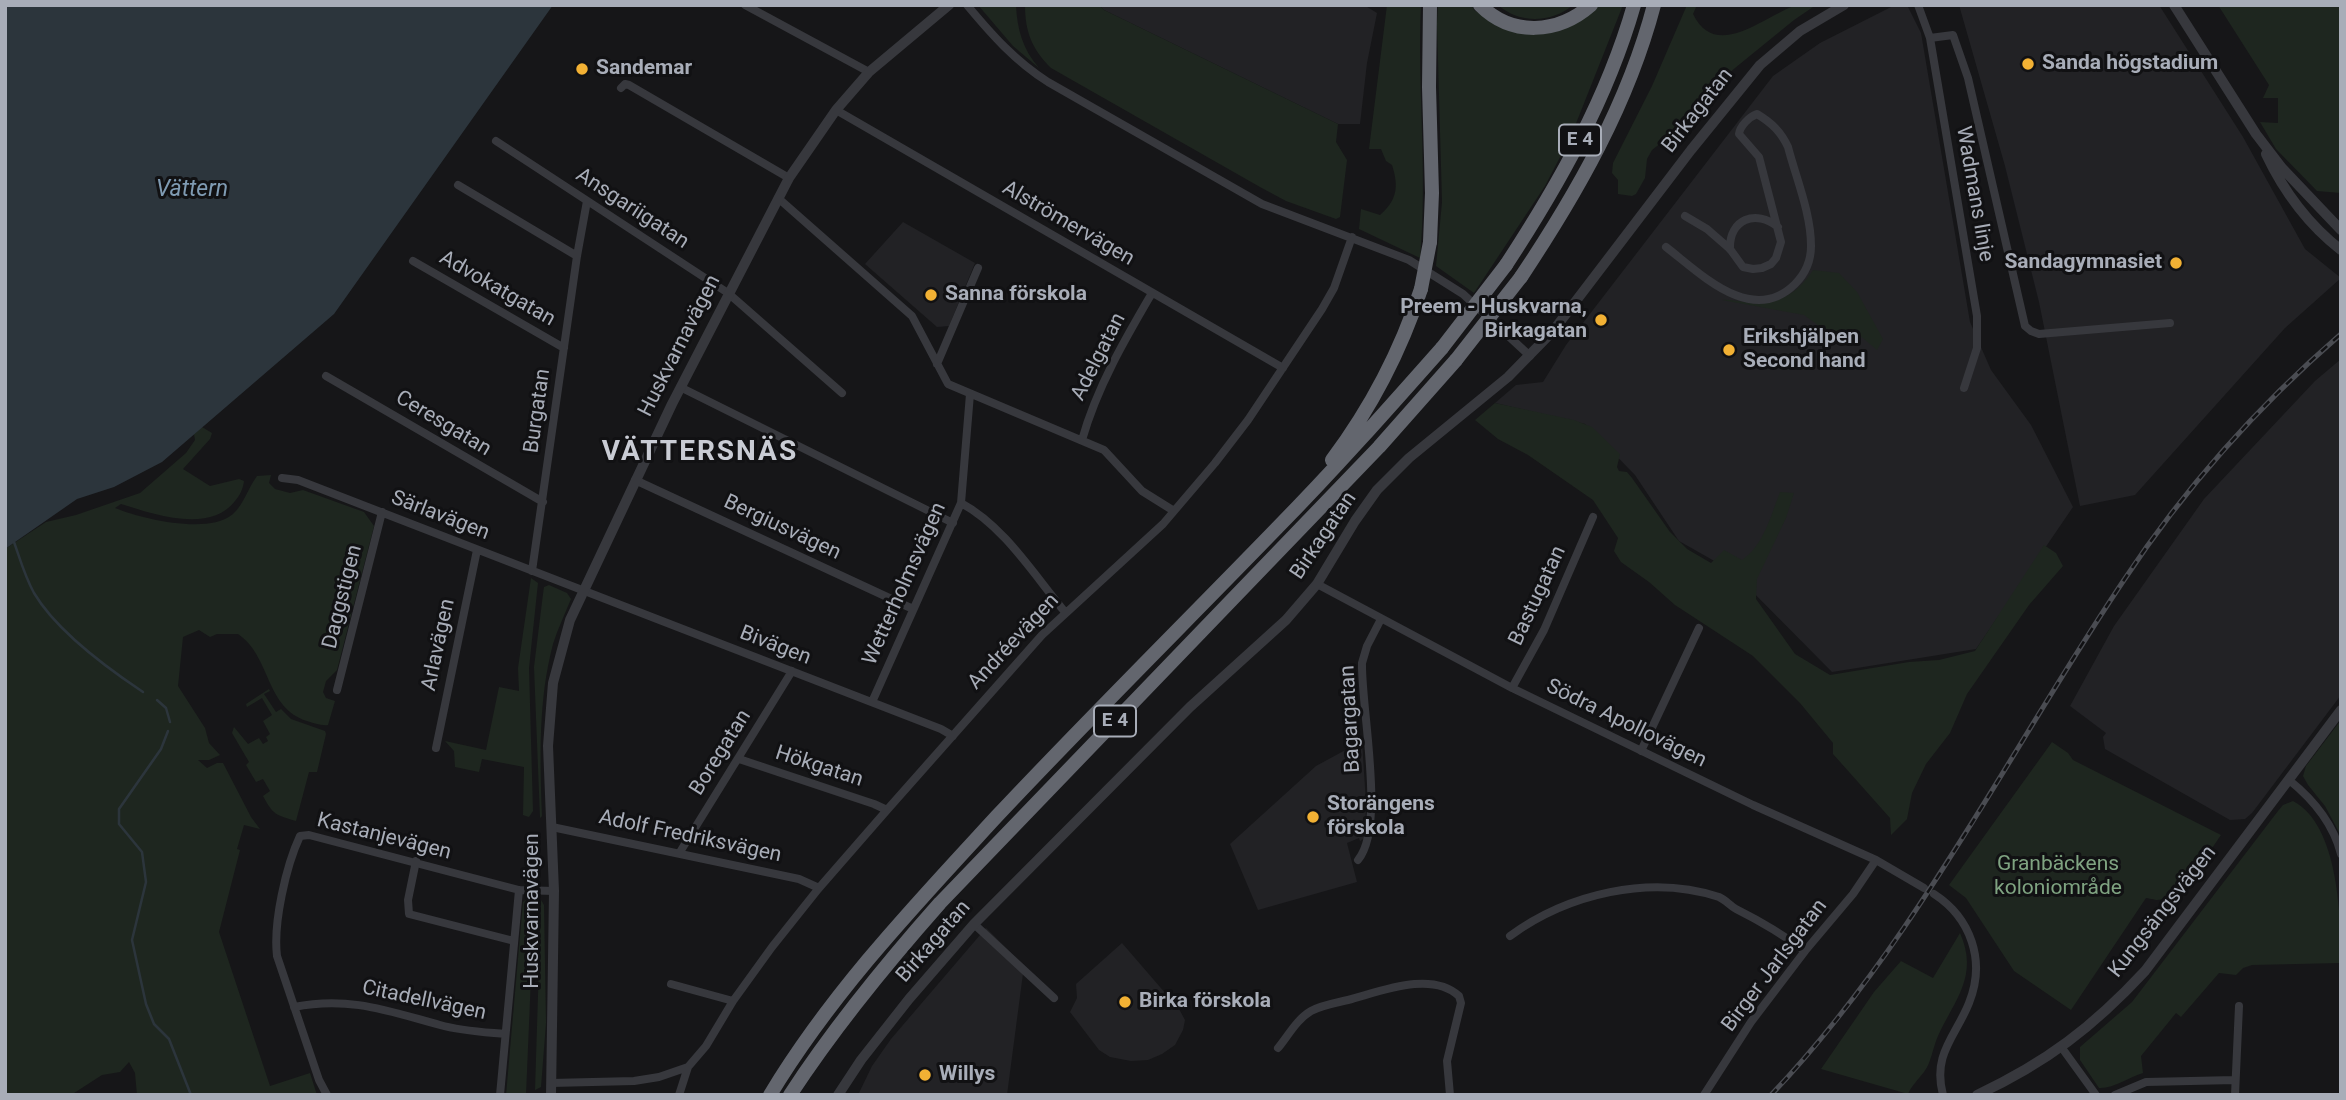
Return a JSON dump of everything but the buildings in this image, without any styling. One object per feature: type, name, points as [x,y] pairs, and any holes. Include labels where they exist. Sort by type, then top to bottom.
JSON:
[{"type":"highway","points":[[1279,526],[1335,457],[1376,392],[1396,356],[1421,289],[1430,242],[1433,193],[1430,5]]},
{"type":"highway","points":[[1480,5],[1489,15],[1504,22],[1522,28],[1541,29],[1559,25],[1578,16],[1591,5]]},
{"type":"highway","name":"E 4","points":[[770,1095],[828,1011],[927,892],[1036,775],[1279,526],[1441,348],[1506,265],[1545,206],[1579,144],[1616,58],[1634,5]]},
{"type":"highway","name":"E 4","points":[[790,1095],[842,1021],[940,903],[1380,447],[1456,360],[1521,277],[1561,216],[1596,154],[1634,65],[1654,5]]},
{"type":"highway","points":[[1634,65],[1664,5]]},
{"type":"street","points":[[745,5],[869,72]]},
{"type":"street","name":"Huskvarnavägen","points":[[551,1095],[554,891],[548,746],[553,683],[570,620],[680,387],[789,178],[836,110],[869,72],[949,5]]},
{"type":"street","points":[[967,5],[1005,50],[1028,70],[1262,204],[1409,260],[1463,294],[1530,356]]},
{"type":"street","name":"Birkagatan","points":[[838,1095],[909,999],[974,924],[1179,718],[1281,626],[1317,584],[1377,490],[1409,458],[1502,382],[1553,331],[1760,65],[1800,31],[1844,5]]},
{"type":"street","name":"Wadmans linje","points":[[1918,5],[1930,38],[1977,316],[1978,348],[1964,388]]},
{"type":"street","points":[[2174,5],[2256,134],[2282,168],[2341,230]]},
{"type":"street","points":[[1930,38],[1953,35],[1968,78],[2025,326],[2039,334],[2170,323]]},
{"type":"street","points":[[621,88],[625,84],[629,85],[789,178]]},
{"type":"street","name":"Alströmervägen","points":[[836,110],[1283,368]]},
{"type":"street","points":[[1665,247],[1728,294],[1749,299],[1762,300],[1790,289],[1807,266],[1811,250],[1810,233],[1788,147],[1782,134],[1757,114],[1740,129],[1739,134],[1759,157],[1778,228],[1780,251],[1771,264],[1753,269],[1744,267],[1730,249],[1707,229],[1685,216]]},
{"type":"street","points":[[2256,134],[2275,173],[2309,220],[2339,244]]},
{"type":"street","name":"Ansgariigatan","points":[[496,141],[728,293],[842,393]]},
{"type":"street","points":[[457,185],[577,256]]},
{"type":"street","points":[[778,198],[912,316],[948,384],[1104,450],[1142,491],[1174,511]]},
{"type":"street","name":"Burgatan","points":[[532,571],[587,201]]},
{"type":"street","points":[[1730,249],[1729,234],[1736,225],[1746,220],[1769,220],[1778,228]]},
{"type":"street","name":"Andréevägen","points":[[679,1095],[688,1067],[706,1046],[733,1001],[819,888],[1024,654],[1065,612],[1163,524],[1224,452],[1283,368],[1334,288],[1352,237]]},
{"type":"street","name":"Advokatgatan","points":[[413,261],[564,348]]},
{"type":"street","points":[[937,364],[978,268]]},
{"type":"street","name":"Adelgatan","points":[[1082,440],[1088,417],[1121,347],[1152,292]]},
{"type":"street","name":"Ceresgatan","points":[[326,376],[543,502]]},
{"type":"street","points":[[680,387],[953,523]]},
{"type":"street","name":"Wetterholmsvägen","points":[[872,702],[961,503],[970,394]]},
{"type":"street","name":"Särlavägen","points":[[282,478],[298,480],[584,590]]},
{"type":"street","name":"Bergiusvägen","points":[[635,480],[914,609]]},
{"type":"street","points":[[961,503],[976,511],[1006,541],[1065,612]]},
{"type":"street","name":"Daggstigen","points":[[337,690],[382,512]]},
{"type":"street","name":"Bastugatan","points":[[1512,688],[1544,630],[1593,517]]},
{"type":"street","name":"Arlavägen","points":[[436,748],[477,550]]},
{"type":"street","name":"Södra Apollovägen","points":[[1317,584],[1512,688],[1876,860],[1924,888]]},
{"type":"street","name":"Bivägen","points":[[584,590],[953,736]]},
{"type":"street","name":"Bagargatan","points":[[1359,860],[1366,848],[1371,788],[1362,663],[1367,646],[1381,619]]},
{"type":"street","points":[[1641,751],[1699,628]]},
{"type":"street","name":"Boregatan","points":[[680,852],[792,671]]},
{"type":"street","name":"Kungsängsvägen","points":[[1977,1095],[2062,1048],[2109,1009],[2145,971],[2341,710]]},
{"type":"street","name":"Hökgatan","points":[[739,759],[874,803],[887,810]]},
{"type":"street","points":[[2288,780],[2305,793],[2324,816],[2341,854]]},
{"type":"street","name":"Adolf Fredriksvägen","points":[[552,827],[799,878],[819,888]]},
{"type":"street","name":"Kastanjevägen","points":[[327,1095],[319,1080],[277,956],[275,928],[278,910],[300,836],[309,835],[416,861],[519,890],[554,891]]},
{"type":"street","name":"Birger Jarlsgatan","points":[[1704,1095],[1751,1022],[1853,894],[1876,860]]},
{"type":"street","points":[[416,861],[408,900],[409,914],[514,942]]},
{"type":"street","points":[[1510,936],[1532,920],[1586,898],[1617,891],[1665,889],[1699,892],[1722,898],[1736,909],[1767,923],[1805,951]]},
{"type":"street","points":[[500,1095],[519,890]]},
{"type":"street","points":[[1934,894],[1958,914],[1973,942],[1976,957],[1974,989],[1968,1006],[1947,1043],[1942,1060],[1944,1095]]},
{"type":"street","points":[[974,924],[1054,998]]},
{"type":"street","points":[[671,984],[733,1001]]},
{"type":"street","points":[[1278,1048],[1301,1019],[1319,1008],[1393,988],[1414,985],[1443,988],[1459,996],[1461,1003],[1447,1061],[1450,1095]]},
{"type":"street","name":"Citadellvägen","points":[[294,1007],[348,1003],[387,1009],[458,1029],[505,1034]]},
{"type":"street","points":[[2235,1095],[2239,1006]]},
{"type":"street","points":[[2062,1048],[2096,1095]]},
{"type":"street","points":[[551,1083],[634,1081],[659,1077],[688,1067]]},
{"type":"street","points":[[2115,1095],[2146,1082],[2235,1080]]},
{"type":"shaded area","points":[[1099,5],[1364,5],[1377,13],[1367,63],[1360,124],[1338,124],[1104,10]]},
{"type":"shaded area","points":[[1895,5],[1907,5],[1921,33],[1970,322],[1991,370],[2031,425],[2073,507],[1976,649],[1832,672],[1732,571],[1679,541],[1635,475],[1585,424],[1495,403],[1516,385],[1543,382],[1566,345],[1773,76],[1820,43]]},
{"type":"shaded area","name":"Sandagymnasiet","points":[[1959,5],[2159,5],[2243,137],[2305,249],[2341,278],[2285,328],[2135,495],[2080,506],[2039,302],[2005,166]]},
{"type":"shaded area","name":"Sanna förskola","points":[[903,222],[975,263],[949,326],[937,327],[865,264]]},
{"type":"shaded area","points":[[2341,359],[2341,695],[2252,813],[2245,819],[2230,820],[2105,749],[2103,737],[2106,733],[2070,706],[2114,626],[2204,499],[2315,381]]},
{"type":"shaded area","name":"Storängens förskola","points":[[1362,741],[1365,838],[1347,843],[1357,882],[1258,910],[1230,844],[1316,766]]},
{"type":"shaded area","points":[[986,928],[1024,966],[1007,1095],[858,1095],[872,1066],[891,1039]]},
{"type":"shaded area","name":"Birka förskola","points":[[1122,943],[1179,1009],[1185,1020],[1175,1045],[1148,1060],[1131,1061],[1110,1057],[1099,1050],[1070,1012],[1077,998],[1076,984]]},
{"type":"green space","points":[[978,5],[1016,5],[1022,39],[1039,68],[1013,46]]},
{"type":"green space","points":[[1025,5],[1099,5],[1104,10],[1338,124],[1336,142],[1347,160],[1340,217],[1336,219],[1286,201],[1051,68],[1031,40],[1026,24]]},
{"type":"green space","points":[[1387,5],[1421,5],[1423,194],[1420,258],[1359,229],[1361,209],[1380,215],[1390,204],[1396,187],[1392,165],[1386,161],[1381,149],[1369,149]]},
{"type":"green space","points":[[1438,5],[1472,5],[1474,10],[1501,27],[1516,32],[1597,5],[1623,5],[1571,136],[1545,186],[1474,293],[1436,266],[1442,202]]},
{"type":"green space","points":[[1498,5],[1573,5],[1555,15],[1536,19],[1516,16]]},
{"type":"green space","points":[[1687,5],[1697,5],[1693,14],[1703,28],[1714,34],[1727,35],[1754,26],[1794,6],[1816,5],[1735,68],[1717,84],[1690,120],[1652,150],[1647,159],[1645,178],[1636,194],[1618,194],[1618,180],[1612,173],[1613,163],[1652,86]]},
{"type":"green space","points":[[2218,5],[2341,5],[2341,193],[2317,191],[2276,149],[2260,122],[2278,123],[2278,98],[2263,98],[2269,85]]},
{"type":"green space","points":[[1813,270],[1839,273],[1857,292],[1883,339],[1877,350],[1858,334],[1837,339],[1804,315],[1722,300],[1761,303],[1779,300],[1801,285]]},
{"type":"green space","points":[[1495,403],[1574,420],[1592,427],[1620,454],[1617,467],[1619,471],[1627,472],[1670,532],[1687,549],[1711,563],[1724,550],[1742,560],[1750,554],[1766,529],[1780,492],[1794,493],[1786,518],[1757,579],[1756,599],[1795,654],[1830,675],[1909,662],[1939,660],[1975,651],[2044,545],[2056,553],[2063,566],[2029,605],[1967,694],[1950,733],[1926,764],[1912,793],[1907,819],[1891,835],[1890,818],[1833,754],[1833,743],[1800,703],[1753,656],[1675,605],[1621,562],[1614,551],[1618,538],[1593,500],[1528,455],[1498,439],[1475,420]]},
{"type":"green space","points":[[202,427],[212,433],[210,439],[183,469],[210,486],[239,479],[244,481],[235,501],[224,511],[211,517],[196,519],[165,516],[121,504],[115,508],[141,517],[175,523],[208,523],[233,514],[257,476],[271,475],[269,483],[275,489],[290,493],[303,490],[364,512],[374,526],[337,670],[326,681],[323,692],[326,698],[335,701],[328,725],[307,721],[283,705],[257,655],[238,634],[217,634],[210,637],[199,630],[183,637],[178,686],[205,728],[209,743],[220,755],[209,760],[198,760],[207,768],[223,763],[260,829],[244,825],[219,932],[270,1086],[310,1073],[317,1095],[137,1095],[135,1073],[129,1062],[120,1072],[102,1075],[71,1095],[5,1095],[5,549],[46,522],[76,515],[140,493],[186,453],[195,440],[194,434]]},
{"type":"green space","points":[[531,578],[538,583],[529,668],[533,811],[529,817],[523,815],[524,767],[482,759],[479,772],[455,767],[454,751],[445,741],[486,750],[499,687],[519,691],[518,668]]},
{"type":"green space","points":[[549,585],[567,593],[571,599],[553,644],[548,665],[541,730],[540,818],[534,667],[544,587]]},
{"type":"green space","points":[[269,689],[270,691],[264,694],[276,712],[281,709],[291,719],[325,731],[326,734],[317,772],[309,772],[296,821],[279,815],[270,807],[263,796],[270,791],[263,779],[256,782],[246,765],[249,762],[232,733],[234,727],[248,744],[259,738],[263,744],[268,741],[266,737],[270,734],[263,721],[272,715],[262,698],[247,707],[246,704]]},
{"type":"green space","points":[[2341,720],[2341,836],[2325,806],[2303,776],[2306,766]]},
{"type":"green space","name":"Granbäckens koloniområde","points":[[2052,742],[2073,760],[2221,835],[2193,874],[2175,892],[2157,900],[2146,898],[2071,1010],[2014,971],[1966,898],[1949,885]]},
{"type":"green space","points":[[2293,801],[2308,813],[2320,830],[2328,851],[2338,898],[2341,963],[2252,965],[2243,968],[2236,975],[2219,973],[2181,1017],[2176,1013],[2141,1056],[2143,1073],[2115,1085],[2099,1088],[2080,1060],[2080,1047],[2132,1002],[2278,811],[2283,805]]},
{"type":"green space","points":[[533,898],[534,906],[526,1095],[506,1095],[523,902]]},
{"type":"green space","points":[[541,900],[544,905],[546,1023],[541,1087],[535,1090]]},
{"type":"green space","points":[[1960,933],[1967,962],[1966,975],[1930,1060],[1908,1094],[1821,1069],[1874,992],[1901,961],[1933,978]]},
{"type":"water","name":"Vättern","points":[[5,5],[553,5],[334,314],[162,462],[114,487],[77,499],[5,549]]},
{"type":"waterway","points":[[14,542],[34,593],[55,621],[98,660],[143,692]]},
{"type":"waterway","points":[[157,700],[166,708],[170,722]]},
{"type":"waterway","points":[[168,731],[161,749],[119,809],[119,824],[142,852],[146,882],[132,940],[146,1004],[154,1024],[169,1039],[191,1095]]},
{"type":"railway","points":[[1771,1095],[1822,1037],[1915,912],[2147,546],[2197,481],[2252,419],[2341,334]]},
{"type":"place","name":"Sanda högstadium","points":[[2028,64]]},
{"type":"place","name":"Sandemar","points":[[582,69]]},
{"type":"place","name":"Sandagymnasiet","points":[[2176,263]]},
{"type":"place","name":"Sanna förskola","points":[[931,295]]},
{"type":"place","name":"Preem - Huskvarna, Birkagatan","points":[[1601,320]]},
{"type":"place","name":"Erikshjälpen Second hand","points":[[1729,350]]},
{"type":"place","name":"Storängens förskola","points":[[1313,817]]},
{"type":"place","name":"Birka förskola","points":[[1125,1002]]},
{"type":"place","name":"Willys","points":[[925,1075]]},
{"type":"district","name":"VÄTTERSNÄS","points":[[700,453]]}]
